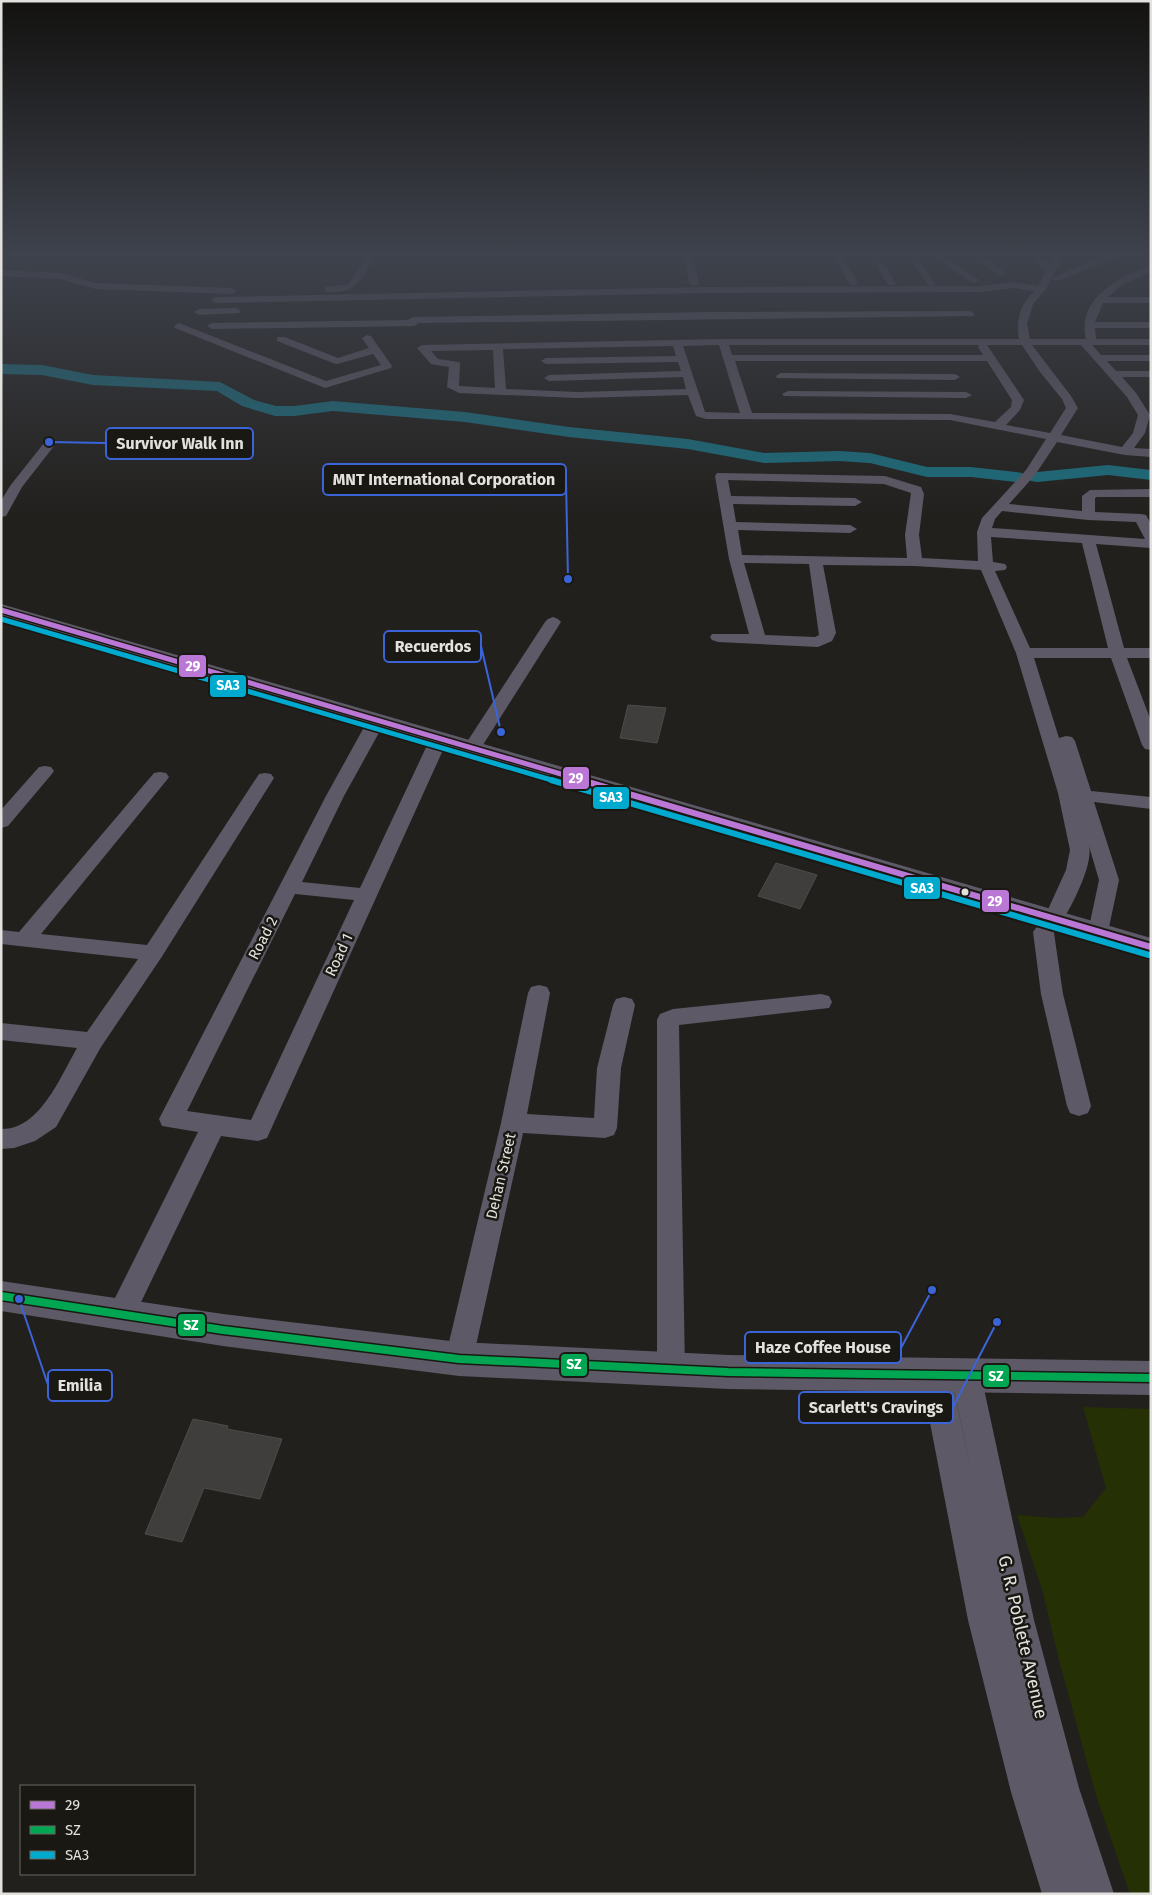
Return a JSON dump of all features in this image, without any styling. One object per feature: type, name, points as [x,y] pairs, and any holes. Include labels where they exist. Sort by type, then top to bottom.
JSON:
[{"type":"main road","points":[[1,610],[1151,947]]},
{"type":"main road","points":[[1,1296],[223,1330],[458,1358],[671,1370],[1151,1378]]},
{"type":"street","points":[[220,342],[325,385],[387,366],[367,342]]},
{"type":"street","points":[[286,342],[336,361],[375,350]]},
{"type":"street","points":[[420,342],[422,348],[435,362],[455,364],[453,387],[455,389],[549,394],[693,392]]},
{"type":"street","points":[[422,348],[704,342]]},
{"type":"street","points":[[724,342],[727,358],[747,416]]},
{"type":"street","points":[[978,342],[992,358],[1018,400],[1016,408],[998,426]]},
{"type":"street","points":[[1029,342],[1078,399],[1082,407],[1080,417],[1058,438],[1035,473],[1004,508],[1002,519],[990,532],[993,567],[1030,653],[1075,794],[1108,880],[1098,932]]},
{"type":"street","points":[[1088,342],[1097,358],[1112,374],[1137,395],[1147,414],[1145,433],[1125,451]]},
{"type":"street","points":[[677,343],[700,414],[706,416],[950,417],[1125,451],[1151,453]]},
{"type":"street","points":[[544,346],[549,378],[549,394]]},
{"type":"street","points":[[498,347],[501,392]]},
{"type":"street","points":[[727,358],[992,358]]},
{"type":"street","points":[[778,358],[781,376],[796,416]]},
{"type":"street","points":[[946,358],[966,395],[966,401],[950,417]]},
{"type":"street","points":[[1097,358],[1151,358]]},
{"type":"street","points":[[546,361],[682,359]]},
{"type":"street","points":[[549,378],[687,374]]},
{"type":"street","points":[[1112,374],[1151,374]]},
{"type":"street","points":[[781,376],[955,377]]},
{"type":"street","points":[[788,394],[966,395]]},
{"type":"street","points":[[1,513],[16,486],[48,446]]},
{"type":"street","points":[[758,639],[736,559],[721,476],[885,480],[916,490],[918,494],[912,535],[915,562]]},
{"type":"street","points":[[853,561],[850,529],[860,479]]},
{"type":"street","points":[[1088,516],[1089,496],[1094,493],[1151,493]]},
{"type":"street","points":[[724,500],[855,502]]},
{"type":"street","points":[[1004,508],[1088,516],[1146,518],[1151,538]]},
{"type":"street","points":[[729,526],[850,529]]},
{"type":"street","points":[[990,532],[1151,544]]},
{"type":"street","points":[[1088,540],[1117,652],[1151,745]]},
{"type":"street","points":[[736,559],[915,562],[993,567]]},
{"type":"street","points":[[718,637],[818,642],[826,638],[828,633],[815,560]]},
{"type":"street","points":[[472,748],[553,622]]},
{"type":"street","points":[[1030,653],[1117,652],[1151,654]]},
{"type":"street","name":"Road 2","points":[[213,1126],[170,1120],[335,796],[377,720]]},
{"type":"street","name":"Road 1","points":[[213,1126],[258,1131],[439,738]]},
{"type":"street","points":[[1,822],[46,771]]},
{"type":"street","points":[[24,940],[160,776]]},
{"type":"street","points":[[1,1139],[22,1136],[37,1129],[46,1120],[93,1042],[154,952],[265,778]]},
{"type":"street","points":[[1075,794],[1151,803]]},
{"type":"street","points":[[1075,794],[1080,850],[1076,870],[1054,919],[1044,932],[1052,994],[1079,1106]]},
{"type":"street","points":[[290,886],[366,895]]},
{"type":"street","points":[[1,937],[154,952]]},
{"type":"street","name":"Dehan Street","points":[[458,1358],[513,1123],[539,993]]},
{"type":"street","points":[[671,1370],[668,1020],[673,1017],[821,1002]]},
{"type":"street","points":[[513,1123],[605,1128],[609,1068],[624,1005]]},
{"type":"street","points":[[1,1032],[93,1042]]},
{"type":"street","points":[[121,1314],[213,1126]]},
{"type":"street","name":"G. R. Poblete Avenue","points":[[951,1376],[985,1620],[1029,1792],[1061,1894]]},
{"type":"street","name":"G. R. Poblete Avenue","points":[[951,1376],[1061,1788],[1095,1894]]},
{"type":"green space","points":[[1083,1407],[1151,1409],[1151,1894],[1130,1894],[1096,1795],[1060,1664],[1042,1589],[1017,1515],[1056,1518],[1083,1517],[1106,1488]]},
{"type":"building","points":[[628,705],[666,708],[657,743],[620,738]]},
{"type":"building","points":[[776,863],[817,875],[800,909],[758,896]]},
{"type":"building","points":[[193,1419],[228,1426],[227,1429],[282,1439],[260,1499],[204,1488],[182,1542],[145,1534]]},
{"type":"waterway","points":[[1,369],[42,370],[93,380],[220,387],[248,403],[275,411],[294,411],[333,406],[465,417],[569,432],[688,444],[764,458],[839,456],[870,458],[927,472],[971,472],[1016,477]]},
{"type":"waterway","points":[[1037,477],[1108,470],[1151,475]]},
{"type":"transit line","name":"29","points":[[1,610],[1151,947]]},
{"type":"transit line","name":"SA3","points":[[1,619],[1149,955]]},
{"type":"transit line","name":"SZ","points":[[1,1296],[223,1330],[459,1359],[728,1372],[1151,1378]]},
{"type":"place","name":"Survivor Walk Inn","points":[[49,442]]},
{"type":"place","name":"MNT International Corporation","points":[[568,579]]},
{"type":"place","name":"Recuerdos","points":[[501,732]]},
{"type":"place","name":"Haze Coffee House","points":[[932,1290]]},
{"type":"place","name":"Emilia","points":[[19,1299]]},
{"type":"place","name":"Scarlett's Cravings","points":[[997,1322]]}]
